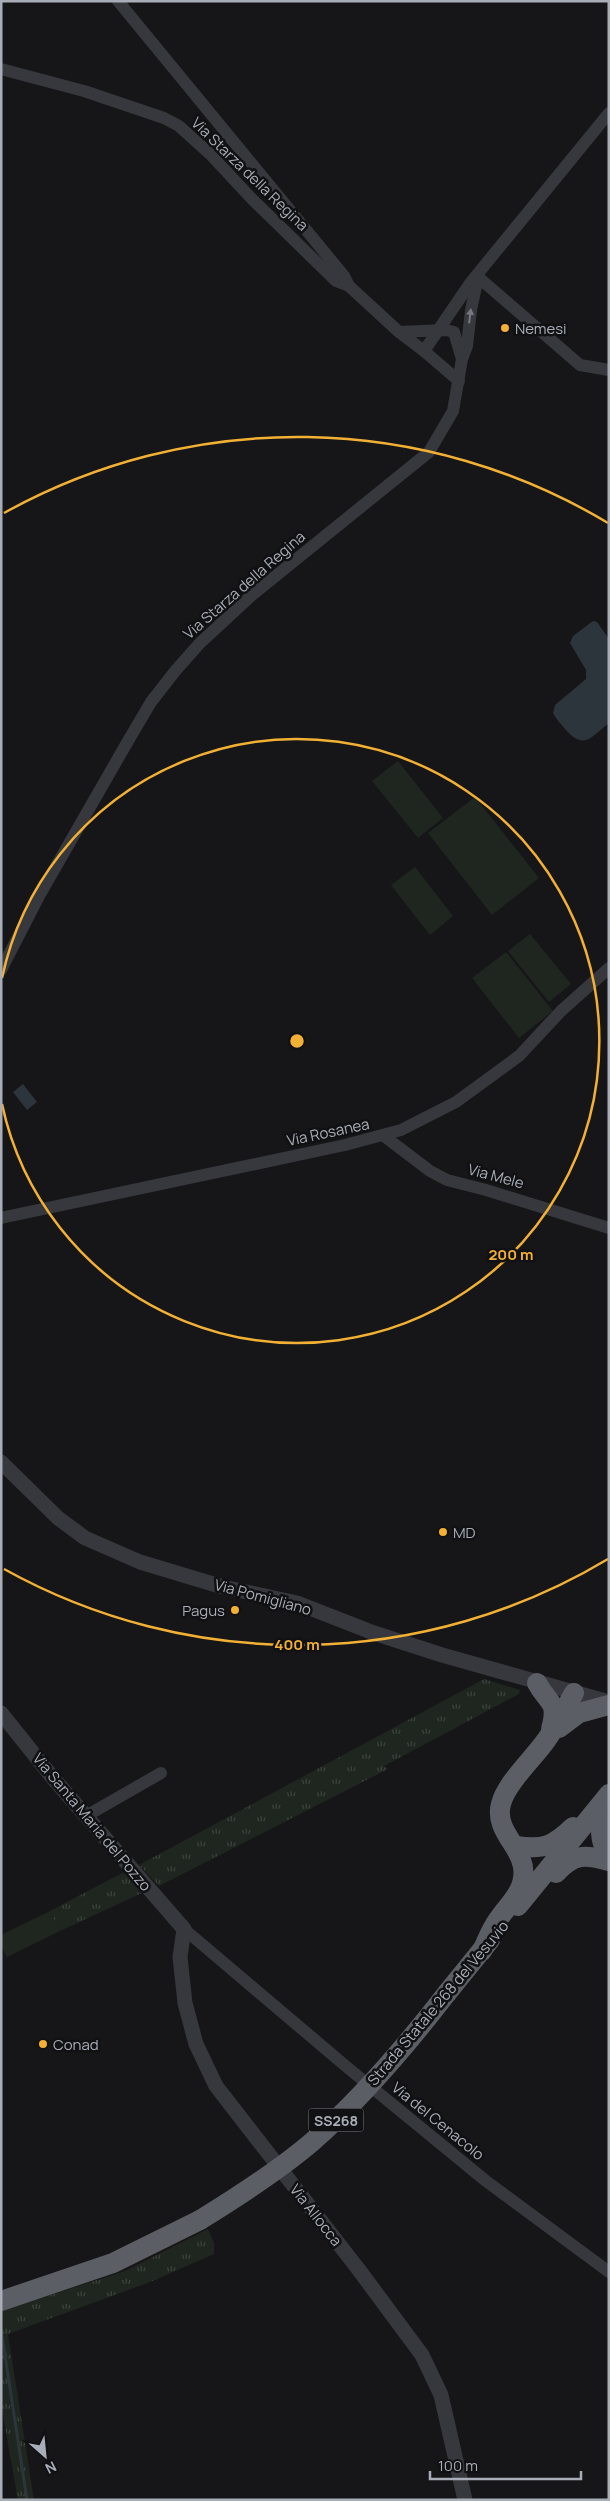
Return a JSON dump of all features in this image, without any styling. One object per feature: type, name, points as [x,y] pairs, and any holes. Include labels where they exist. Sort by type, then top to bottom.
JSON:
[{"type":"highway","points":[[537,1683],[552,1705],[554,1716],[548,1738]]},
{"type":"highway","points":[[482,1951],[493,1927],[519,1890],[524,1878],[523,1864],[516,1846],[506,1834],[500,1820],[500,1806],[505,1793],[548,1738],[574,1693]]},
{"type":"highway","points":[[548,1738],[578,1712],[609,1704]]},
{"type":"highway","points":[[516,1846],[534,1849],[554,1843],[609,1793]]},
{"type":"highway","name":"Strada Statale 268 del Vesuvio","points":[[6,2300],[113,2263],[200,2220],[257,2184],[336,2120],[383,2072],[609,1793]]},
{"type":"highway","points":[[609,1811],[603,1818],[600,1830],[601,1840],[609,1859]]},
{"type":"highway","points":[[504,1923],[533,1898],[568,1861],[588,1855],[609,1859]]},
{"type":"street","name":"Via Starza della Regina","points":[[118,1],[344,276],[349,286],[399,332],[459,381]]},
{"type":"street","name":"Via Starza della Regina","points":[[1,69],[84,91],[164,118],[179,126],[210,154],[336,281],[349,286]]},
{"type":"street","name":"Via Starza della Regina","points":[[424,351],[471,282],[478,277],[609,113]]},
{"type":"street","name":"Via Starza della Regina","points":[[1,970],[39,896],[128,741],[151,702],[176,670],[200,643],[252,595],[429,452],[453,411],[462,359],[467,346],[471,310],[478,277]]},
{"type":"street","points":[[478,277],[580,365],[609,370]]},
{"type":"street","name":"Via Starza della Regina","points":[[399,332],[454,332],[462,359]]},
{"type":"street","name":"Via Rosanea","points":[[1,1218],[384,1136],[420,1122],[456,1102],[519,1056],[561,1011],[609,968]]},
{"type":"street","name":"Via Mele","points":[[384,1136],[430,1171],[447,1180],[542,1206],[609,1228]]},
{"type":"street","name":"Via Pomigliano","points":[[1,1462],[58,1518],[85,1538],[140,1562],[178,1575],[297,1603],[374,1634],[609,1704]]},
{"type":"street","name":"Via Santa Maria del Pozzo","points":[[1,1713],[86,1816],[184,1929]]},
{"type":"street","points":[[86,1816],[161,1773]]},
{"type":"street","name":"Via del Cenacolo","points":[[184,1929],[333,2056],[478,2174],[609,2272]]},
{"type":"street","name":"Via Allocca","points":[[184,1929],[180,1957],[185,2003],[196,2044],[216,2086],[359,2270],[422,2355],[442,2395],[465,2500]]},
{"type":"green space","points":[[398,761],[443,818],[418,838],[372,781]]},
{"type":"green space","points":[[475,797],[539,878],[492,915],[428,833]]},
{"type":"green space","points":[[415,867],[453,916],[430,935],[391,885]]},
{"type":"green space","points":[[530,934],[571,984],[549,1002],[508,951]]},
{"type":"green space","points":[[506,952],[553,1011],[519,1038],[472,978]]},
{"type":"green space","points":[[484,1679],[520,1690],[519,1694],[384,1766],[388,1769],[159,1886],[139,1865]]},
{"type":"green space","points":[[126,1871],[144,1892],[60,1931],[50,1911]]},
{"type":"green space","points":[[50,1911],[60,1931],[7,1957],[1,1946],[1,1935]]},
{"type":"green space","points":[[208,2229],[214,2243],[214,2254],[150,2282],[8,2334],[34,2500],[18,2500],[1,2404],[1,2299],[4,2310],[125,2271]]},
{"type":"shaded area","points":[[593,621],[597,622],[609,639],[609,723],[592,737],[583,740],[572,736],[553,713],[555,705],[586,679],[586,670],[570,643],[573,636]]},
{"type":"shaded area","points":[[23,1084],[37,1102],[27,1110],[13,1092]]},
{"type":"waterway","points":[[1,2329],[27,2500]]},
{"type":"place","name":"Nemesi","points":[[505,328]]},
{"type":"place","name":"MD","points":[[443,1532]]},
{"type":"place","name":"Pagus","points":[[235,1610]]},
{"type":"place","name":"Conad","points":[[43,2044]]}]
